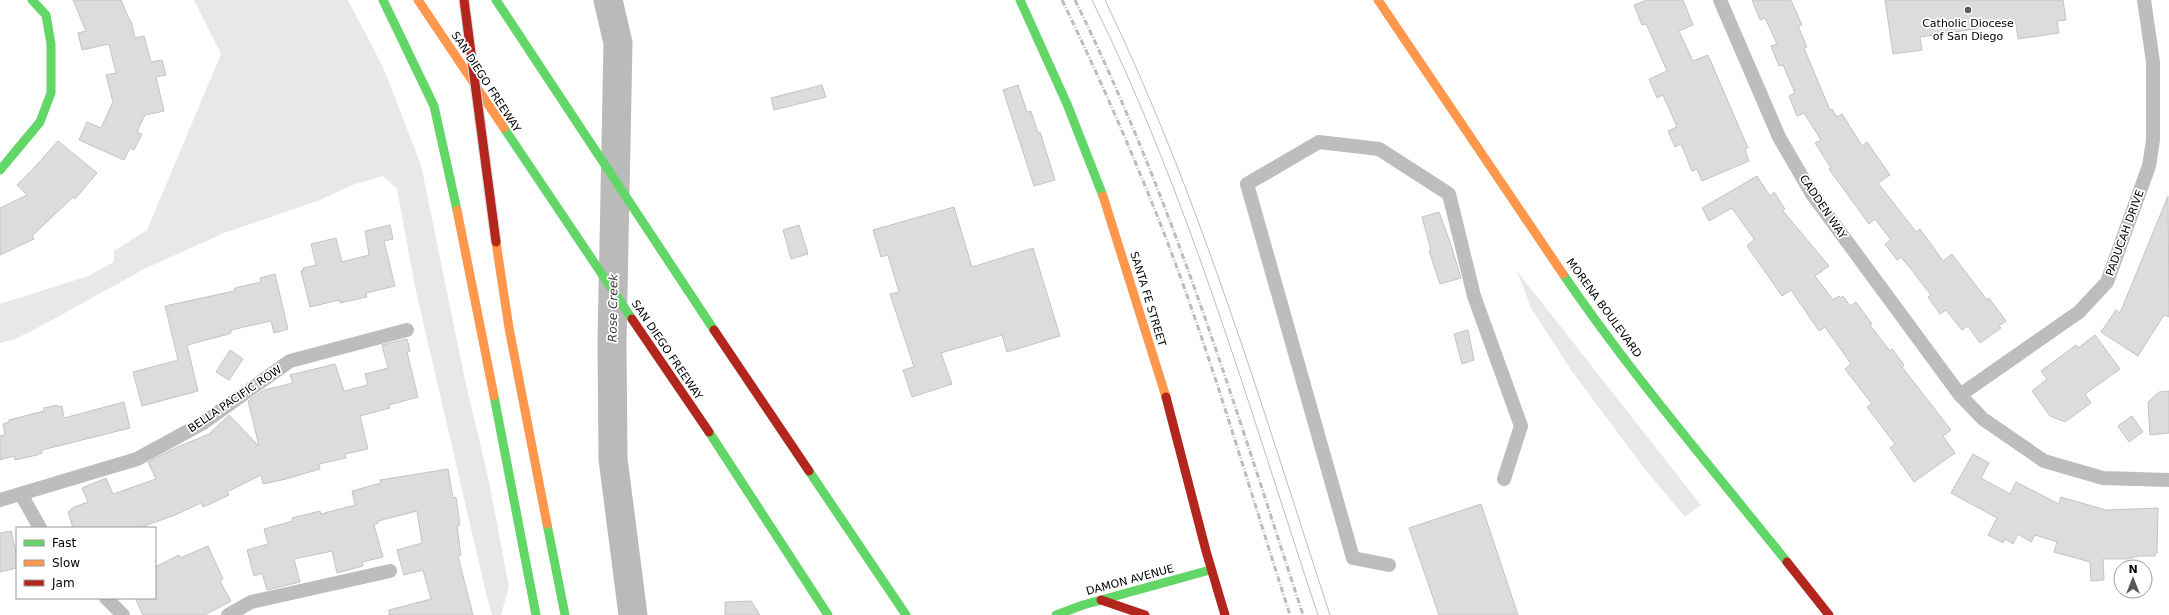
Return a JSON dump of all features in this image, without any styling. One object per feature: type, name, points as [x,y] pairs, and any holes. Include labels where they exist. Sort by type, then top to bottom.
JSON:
[{"type":"main road","points":[[0,170],[40,122],[51,93],[51,44],[46,15],[32,0]]},
{"type":"main road","points":[[383,0],[434,106],[463,237],[536,615]]},
{"type":"main road","name":"SAN DIEGO FREEWAY","points":[[418,0],[513,144],[718,446],[828,615]]},
{"type":"main road","points":[[464,0],[509,328],[564,615]]},
{"type":"main road","points":[[496,0],[906,615]]},
{"type":"main road","name":"SANTA FE STREET","points":[[1020,0],[1059,85],[1088,156],[1129,274],[1177,440],[1210,570],[1225,615]]},
{"type":"main road","name":"MORENA BOULEVARD","points":[[1378,0],[1588,310],[1829,615]]},
{"type":"main road","name":"DAMON AVENUE","points":[[1056,615],[1101,600],[1210,570]]},
{"type":"main road","points":[[1101,600],[1145,615]]},
{"type":"street","name":"CADDEN WAY","points":[[1720,0],[1779,137],[1812,194],[1960,395],[1982,419],[2044,461],[2103,478],[2169,480]]},
{"type":"street","name":"PADUCAH DRIVE","points":[[1960,395],[2079,312],[2107,282],[2149,166],[2153,140],[2153,62],[2144,0]]},
{"type":"street","points":[[1389,565],[1353,558],[1247,184],[1319,142],[1379,149],[1449,194],[1474,296],[1521,426],[1504,479]]},
{"type":"street","name":"BELLA PACIFIC ROW","points":[[0,500],[137,459],[202,423],[290,361],[407,330]]},
{"type":"street","points":[[21,494],[39,527]]},
{"type":"street","points":[[228,615],[251,602],[390,571]]},
{"type":"street","points":[[107,599],[122,615]]},
{"type":"shaded area","points":[[194,0],[348,0],[383,67],[421,165],[465,380],[489,481],[509,587],[501,615],[492,615],[486,593],[415,287],[397,189],[383,176],[352,185],[320,200],[224,233],[144,269],[15,339],[0,343],[0,304],[88,276],[114,262],[114,251],[147,230],[221,54]]},
{"type":"shaded area","points":[[1517,271],[1701,505],[1685,517],[1644,468],[1571,370],[1531,308]]},
{"type":"building","points":[[73,0],[121,0],[131,21],[135,38],[144,36],[151,62],[162,60],[166,75],[156,77],[164,111],[145,115],[137,132],[142,134],[134,150],[130,148],[124,160],[79,140],[87,122],[101,128],[113,102],[106,75],[116,73],[109,44],[82,50],[78,33],[86,31]]},
{"type":"building","points":[[1647,0],[1683,0],[1693,25],[1679,31],[1693,61],[1708,55],[1748,148],[1745,149],[1749,161],[1702,181],[1697,169],[1692,171],[1681,144],[1675,147],[1668,131],[1677,127],[1663,95],[1657,98],[1649,79],[1667,71],[1646,24],[1642,25],[1634,5]]},
{"type":"building","points":[[1752,0],[1791,0],[1802,25],[1798,26],[1807,47],[1804,48],[1830,110],[1832,109],[1837,117],[1842,114],[1862,146],[1867,142],[1890,175],[1878,183],[1916,232],[1920,229],[1943,261],[1952,254],[1987,300],[1989,298],[2006,321],[1999,326],[2001,328],[1980,343],[1968,326],[1962,330],[1946,310],[1940,314],[1928,297],[1931,295],[1914,273],[1901,257],[1897,260],[1885,244],[1891,240],[1875,219],[1869,224],[1829,169],[1831,168],[1815,143],[1821,140],[1804,113],[1797,116],[1789,96],[1795,93],[1783,65],[1779,66],[1771,46],[1777,44],[1765,18],[1760,20]]},
{"type":"building","points":[[1885,0],[2063,0],[2066,20],[2057,21],[2059,33],[2018,39],[2016,23],[1920,37],[1922,50],[1893,54]]},
{"type":"building","points":[[822,85],[826,97],[774,110],[771,98]]},
{"type":"building","points":[[1018,85],[1027,112],[1031,111],[1038,133],[1040,132],[1055,180],[1034,186],[1003,90]]},
{"type":"building","points":[[58,141],[97,173],[75,199],[73,197],[32,236],[34,239],[0,255],[0,208],[27,195],[17,185]]},
{"type":"building","points":[[1757,176],[1770,196],[1774,192],[1785,209],[1783,211],[1829,266],[1815,276],[1833,300],[1839,296],[1841,298],[1843,296],[1850,306],[1856,302],[1872,324],[1870,325],[1890,351],[1892,349],[1904,365],[1902,367],[1951,430],[1943,436],[1955,453],[1914,482],[1890,448],[1895,444],[1867,407],[1872,404],[1845,369],[1851,364],[1825,327],[1819,331],[1791,290],[1782,296],[1747,246],[1754,239],[1732,208],[1709,221],[1702,208]]},
{"type":"building","points":[[2168,196],[2169,317],[2164,315],[2138,356],[2101,332],[2116,310],[2120,313]]},
{"type":"building","points":[[954,207],[972,267],[1033,248],[1060,336],[1007,352],[1002,335],[941,353],[952,384],[912,397],[903,370],[914,367],[890,294],[899,292],[888,255],[881,257],[873,230]]},
{"type":"building","points":[[1439,212],[1461,278],[1440,284],[1429,251],[1431,250],[1422,217]]},
{"type":"building","points":[[390,225],[393,239],[384,241],[395,286],[366,293],[367,297],[340,303],[339,300],[310,307],[301,271],[304,270],[303,268],[316,265],[311,244],[336,238],[342,262],[369,255],[365,231]]},
{"type":"building","points":[[799,225],[808,254],[791,259],[783,230]]},
{"type":"building","points":[[275,274],[288,329],[274,333],[271,321],[231,330],[231,333],[229,334],[187,345],[198,391],[142,406],[133,372],[178,360],[165,306],[234,291],[235,288],[261,282],[260,278]]},
{"type":"building","points":[[1468,330],[1474,360],[1462,364],[1454,334]]},
{"type":"building","points":[[2095,335],[2120,369],[2085,394],[2091,403],[2065,422],[2050,416],[2032,391],[2047,379],[2041,371],[2076,345],[2078,348]]},
{"type":"building","points":[[407,339],[410,351],[407,352],[418,397],[389,405],[390,408],[360,416],[368,449],[345,454],[346,458],[319,464],[320,469],[286,479],[263,484],[261,475],[227,492],[229,495],[208,505],[203,507],[201,503],[175,515],[142,527],[73,527],[68,512],[74,507],[88,502],[82,488],[106,478],[113,494],[156,479],[148,462],[175,448],[209,434],[229,415],[259,446],[248,401],[264,390],[293,383],[290,375],[335,364],[344,391],[368,385],[365,374],[388,368],[382,345]]},
{"type":"building","points":[[230,350],[243,359],[229,380],[216,372]]},
{"type":"building","points":[[2169,391],[2169,433],[2150,435],[2148,402],[2159,392]]},
{"type":"building","points":[[124,402],[130,428],[42,450],[42,453],[37,455],[15,460],[14,456],[0,460],[0,436],[5,435],[3,424],[9,422],[9,420],[44,411],[44,408],[57,405],[58,407],[62,406],[64,418]]},
{"type":"building","points":[[2132,416],[2143,432],[2129,442],[2118,426]]},
{"type":"building","points":[[1973,454],[1989,463],[1981,478],[2010,494],[2016,482],[2059,504],[2061,497],[2106,510],[2158,508],[2157,553],[2155,553],[2155,556],[2139,556],[2127,559],[2103,559],[2104,580],[2091,581],[2090,562],[2054,552],[2057,542],[2035,535],[2031,542],[2018,534],[2013,544],[2005,539],[2003,543],[1988,535],[1997,518],[1951,493]]},
{"type":"building","points":[[448,469],[453,498],[456,497],[460,525],[457,526],[461,555],[458,556],[473,615],[389,615],[389,610],[431,599],[423,570],[404,575],[397,550],[422,543],[417,511],[378,521],[378,523],[374,525],[383,557],[362,562],[363,566],[337,573],[332,551],[294,559],[300,582],[267,590],[262,573],[254,576],[247,550],[268,544],[264,529],[293,521],[292,518],[320,511],[321,514],[355,505],[352,491],[381,483],[380,480]]},
{"type":"building","points":[[1481,504],[1518,615],[1439,615],[1409,528]]},
{"type":"building","points":[[11,531],[16,552],[16,568],[0,572],[0,533]]},
{"type":"building","points":[[208,546],[223,579],[220,581],[231,601],[205,615],[143,615],[135,599],[156,599],[156,566],[179,555],[180,558]]},
{"type":"building","points":[[751,601],[760,615],[725,615],[725,602]]},
{"type":"waterway","name":"Rose Creek","points":[[608,0],[618,43],[612,343],[613,459],[633,615]]},
{"type":"tram line","points":[[1092,0],[1127,74],[1159,150],[1188,226],[1216,303],[1318,615]]},
{"type":"tram line","points":[[1105,0],[1139,74],[1171,150],[1200,226],[1228,303],[1330,615]]},
{"type":"railway","points":[[1062,0],[1128,145],[1182,280],[1214,375],[1290,615]]},
{"type":"railway","points":[[1075,0],[1110,74],[1172,226],[1227,381],[1303,615]]},
{"type":"traffic: fast","points":[[0,170],[40,122],[51,93],[51,44],[46,15],[32,0]]},
{"type":"traffic: fast","points":[[383,0],[434,106],[457,210]]},
{"type":"traffic: fast","points":[[496,0],[714,330]]},
{"type":"traffic: fast","points":[[1020,0],[1067,104],[1103,196]]},
{"type":"traffic: fast","points":[[504,128],[632,319]]},
{"type":"traffic: fast","points":[[1563,274],[1616,348],[1787,562]]},
{"type":"traffic: fast","points":[[494,396],[536,615]]},
{"type":"traffic: fast","points":[[709,432],[828,615]]},
{"type":"traffic: fast","points":[[809,471],[906,615]]},
{"type":"traffic: fast","points":[[547,524],[565,615]]},
{"type":"traffic: fast","points":[[1056,615],[1083,605],[1210,570]]},
{"type":"traffic: slow","points":[[418,0],[504,128]]},
{"type":"traffic: slow","points":[[1378,0],[1563,274]]},
{"type":"traffic: slow","points":[[1103,196],[1166,397]]},
{"type":"traffic: slow","points":[[457,210],[494,396]]},
{"type":"traffic: slow","points":[[496,242],[509,328],[547,524]]},
{"type":"traffic: jam","points":[[464,0],[496,242]]},
{"type":"traffic: jam","points":[[632,319],[709,432]]},
{"type":"traffic: jam","points":[[714,330],[809,471]]},
{"type":"traffic: jam","points":[[1166,397],[1206,551],[1225,615]]},
{"type":"traffic: jam","points":[[1787,562],[1829,615]]},
{"type":"traffic: jam","points":[[1101,600],[1145,615]]},
{"type":"place","name":"Catholic Diocese of San Diego","points":[[1968,10]]}]
